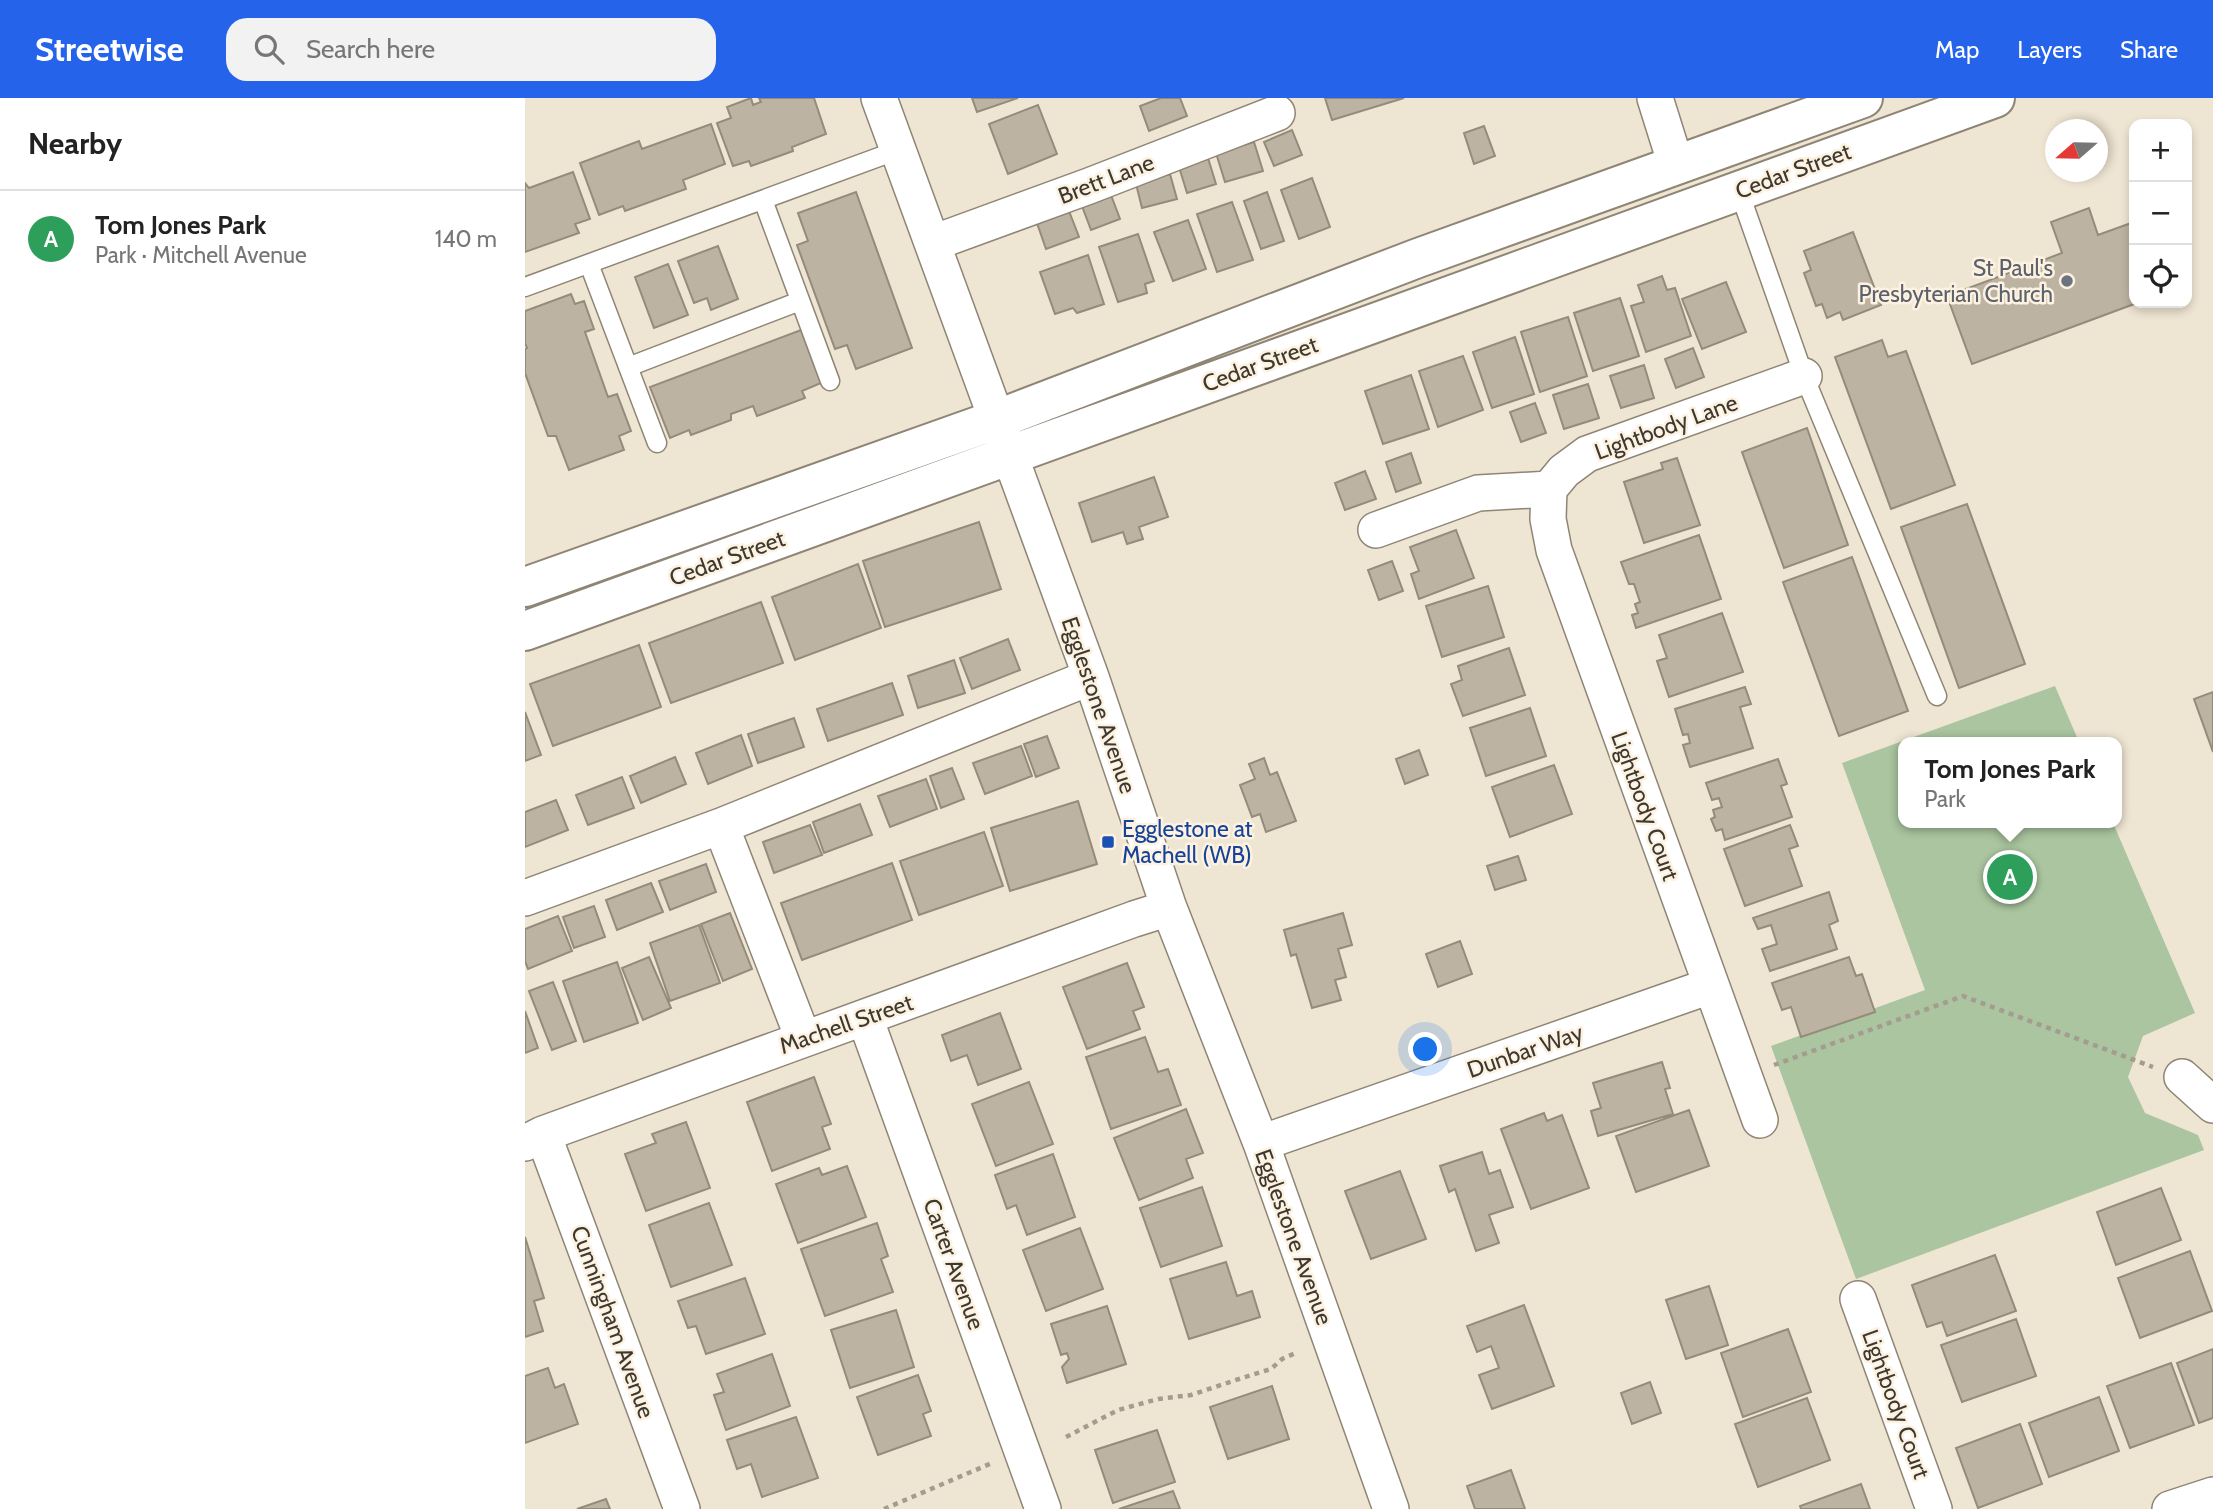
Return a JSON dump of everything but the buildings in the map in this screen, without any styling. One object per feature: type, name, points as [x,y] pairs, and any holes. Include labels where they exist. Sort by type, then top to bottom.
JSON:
[{"type":"main road","name":"Cedar Street","points":[[525,587],[998,419],[1417,258],[1863,98]]},
{"type":"main road","name":"Cedar Street","points":[[525,631],[1995,98]]},
{"type":"street","name":"Egglestone Avenue","points":[[879,98],[1091,677],[1169,908],[1261,1143],[1391,1509]]},
{"type":"street","points":[[1655,98],[1676,165]]},
{"type":"street","name":"Brett Lane","points":[[933,243],[1277,113]]},
{"type":"street","name":"Lightbody Lane","points":[[1549,489],[1564,471],[1587,454],[1804,376]]},
{"type":"street","points":[[1376,530],[1478,494],[1549,489]]},
{"type":"street","name":"Lightbody Court","points":[[1549,489],[1548,519],[1554,550],[1760,1120]]},
{"type":"street","points":[[525,898],[721,826],[1091,677]]},
{"type":"street","points":[[721,826],[803,1038]]},
{"type":"street","name":"Machell Street","points":[[534,1139],[803,1038],[1169,908]]},
{"type":"street","name":"Dunbar Way","points":[[1261,1143],[1710,986]]},
{"type":"street","name":"Carter Avenue","points":[[865,1018],[1043,1509]]},
{"type":"street","points":[[2182,1077],[2213,1105]]},
{"type":"street","name":"Cunningham Avenue","points":[[534,1139],[682,1509]]},
{"type":"street","name":"Lightbody Court","points":[[1858,1299],[1934,1509]]},
{"type":"street","points":[[2170,1509],[2213,1495]]},
{"type":"lane","points":[[525,288],[898,150]]},
{"type":"lane","points":[[1739,191],[1804,376],[1937,696]]},
{"type":"lane","points":[[762,200],[829,381]]},
{"type":"lane","points":[[589,264],[657,443]]},
{"type":"lane","points":[[628,367],[800,301]]},
{"type":"path","points":[[1743,1076],[1963,996],[2182,1077]]},
{"type":"path","points":[[1066,1437],[1118,1410],[1158,1399],[1191,1395],[1239,1380],[1272,1369],[1282,1359],[1298,1352]]},
{"type":"path","points":[[884,1509],[993,1463]]},
{"type":"green space","points":[[2055,686],[2077,737],[1914,737]]},
{"type":"green space","points":[[1898,743],[1898,828],[2115,828],[2195,1013],[2143,1036],[2128,1077],[2145,1113],[2198,1135],[2204,1150],[1856,1279],[1771,1046],[1925,990],[1842,763]]},
{"type":"place","name":"St Paul's Presbyterian Church","points":[[2067,281]]},
{"type":"place","name":"Egglestone at Machell (WB)","points":[[1108,842]]},
{"type":"place","name":"Tom Jones Park","points":[[2010,877]]}]
